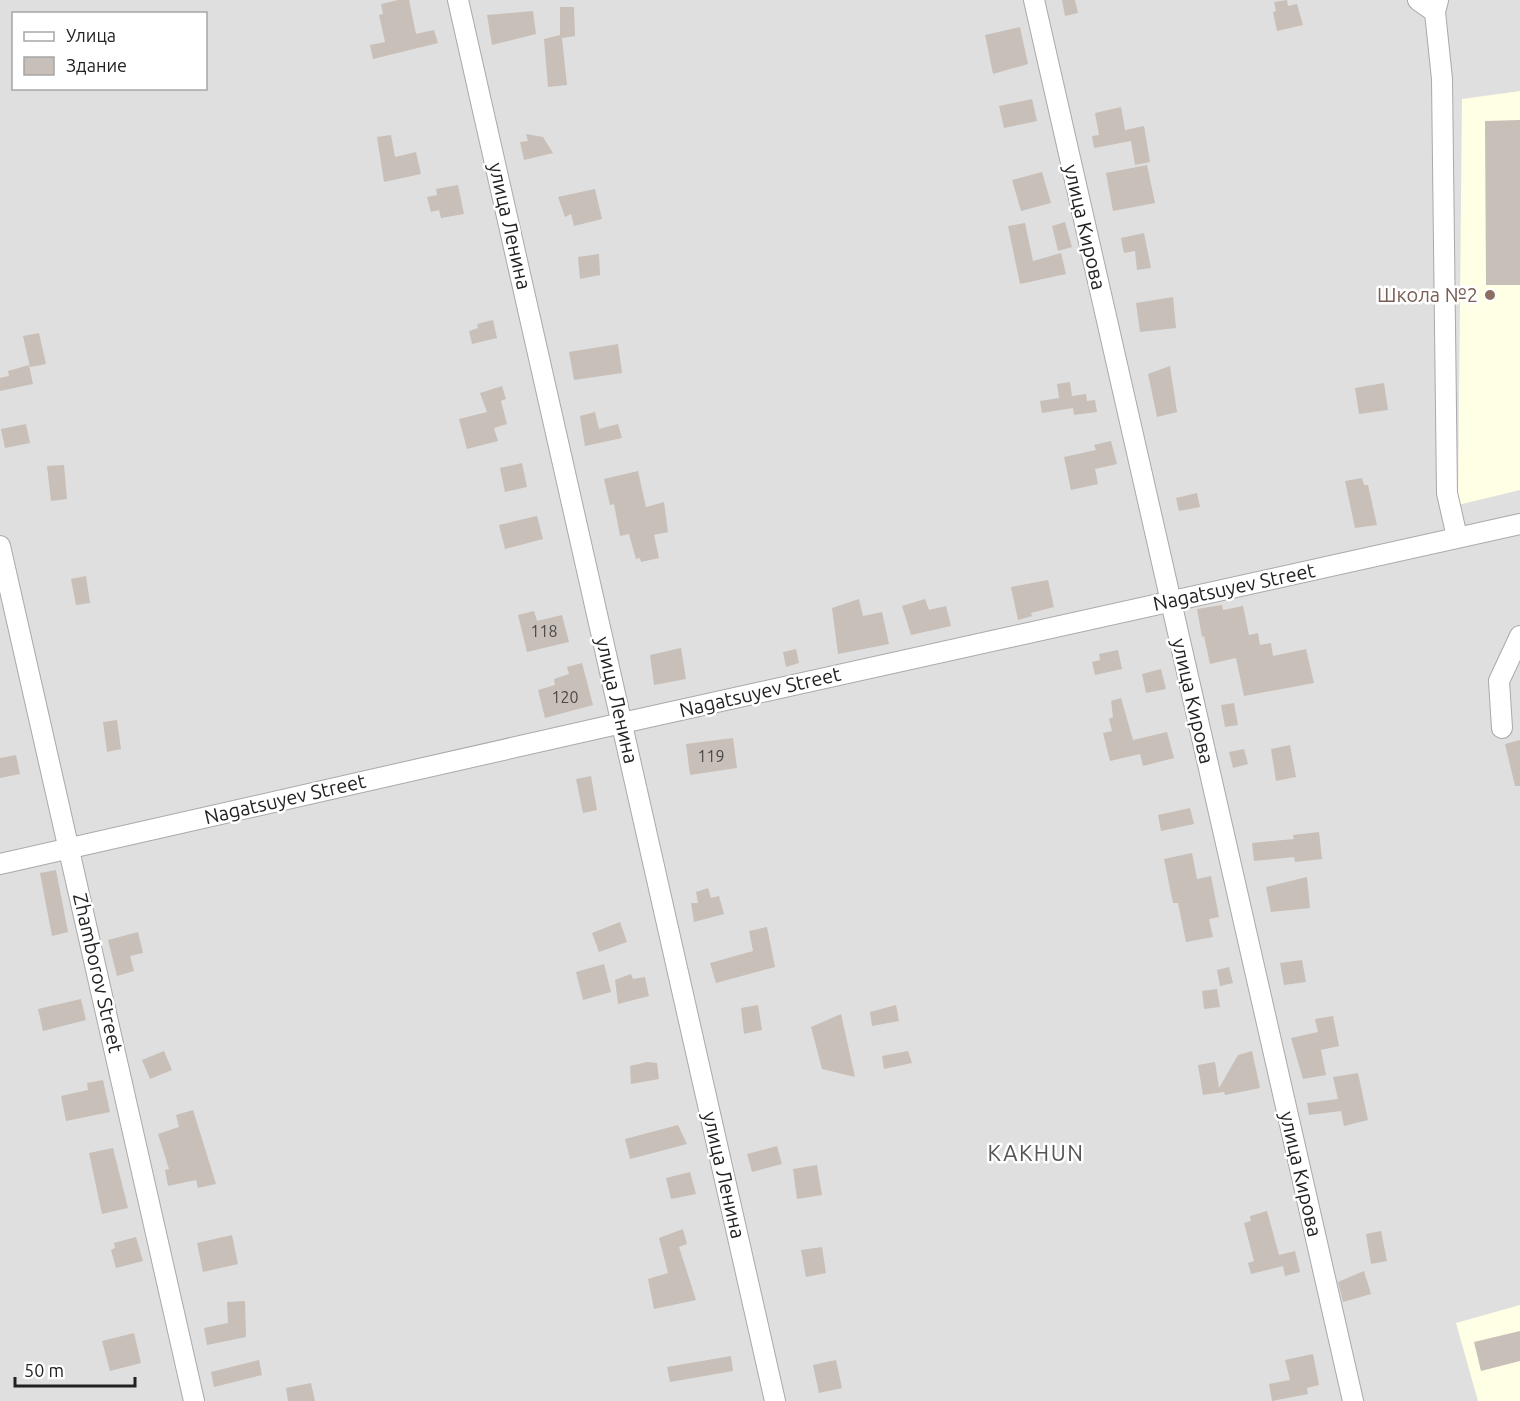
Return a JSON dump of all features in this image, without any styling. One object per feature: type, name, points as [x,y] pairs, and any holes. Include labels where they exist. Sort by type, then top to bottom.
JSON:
[{"type":"street","name":"улица Ленина","points":[[458,0],[775,1401]]},
{"type":"street","name":"улица Кирова","points":[[1034,0],[1353,1401]]},
{"type":"street","points":[[1418,0],[1436,6],[1442,79],[1447,493],[1457,537]]},
{"type":"street","name":"Nagatsuyev Street","points":[[0,864],[622,723],[1520,524]]},
{"type":"street","name":"Zhamborov Street","points":[[0,546],[194,1401]]},
{"type":"street","points":[[1502,728],[1499,681],[1520,636]]},
{"type":"shaded area","points":[[0,0],[1520,0],[1520,1401],[0,1401]]},
{"type":"shaded area","name":"Школа №2","points":[[1520,91],[1520,490],[1458,505],[1462,99]]},
{"type":"shaded area","points":[[1520,1305],[1520,1401],[1478,1401],[1456,1323]]},
{"type":"building","points":[[409,0],[416,34],[434,30],[438,43],[373,59],[370,45],[385,42],[379,15],[383,14],[381,4]]},
{"type":"building","points":[[1062,0],[1075,0],[1078,13],[1065,16]]},
{"type":"building","points":[[1287,0],[1288,6],[1297,4],[1303,25],[1277,31],[1273,12],[1276,11],[1274,2]]},
{"type":"building","points":[[560,7],[574,7],[575,36],[562,38],[567,85],[548,87],[544,39],[560,35]]},
{"type":"building","points":[[533,11],[536,34],[492,45],[487,15]]},
{"type":"building","points":[[1020,27],[1028,64],[993,74],[985,35]]},
{"type":"building","points":[[1032,99],[1037,121],[1004,128],[999,106]]},
{"type":"building","points":[[1121,107],[1125,130],[1144,126],[1150,162],[1135,165],[1131,141],[1094,148],[1092,136],[1099,135],[1095,113]]},
{"type":"building","points":[[1520,120],[1520,285],[1486,285],[1485,121]]},
{"type":"building","points":[[526,134],[543,137],[553,153],[524,160],[520,142],[528,141]]},
{"type":"building","points":[[391,135],[395,157],[416,152],[421,174],[384,182],[377,137]]},
{"type":"building","points":[[1147,165],[1155,203],[1113,211],[1106,173]]},
{"type":"building","points":[[1042,172],[1051,203],[1021,211],[1012,180]]},
{"type":"building","points":[[458,185],[464,214],[441,218],[439,210],[431,212],[427,197],[437,195],[436,189]]},
{"type":"building","points":[[595,189],[602,219],[574,226],[571,214],[565,217],[558,197]]},
{"type":"building","points":[[1065,222],[1072,247],[1058,251],[1052,226]]},
{"type":"building","points":[[1025,223],[1033,261],[1061,253],[1066,274],[1020,284],[1008,226]]},
{"type":"building","points":[[1144,233],[1151,268],[1137,270],[1135,251],[1124,253],[1121,238]]},
{"type":"building","points":[[599,254],[600,275],[580,279],[578,257]]},
{"type":"building","points":[[1173,297],[1176,328],[1140,332],[1136,303]]},
{"type":"building","points":[[493,320],[497,338],[472,344],[469,331],[478,328],[477,324]]},
{"type":"building","points":[[39,333],[46,364],[30,367],[23,336]]},
{"type":"building","points":[[618,344],[622,373],[574,380],[569,352]]},
{"type":"building","points":[[29,365],[33,384],[0,391],[0,378],[9,376],[8,371]]},
{"type":"building","points":[[1170,366],[1177,412],[1157,417],[1148,374]]},
{"type":"building","points":[[1070,382],[1072,396],[1086,394],[1087,401],[1095,400],[1097,412],[1074,415],[1073,408],[1042,413],[1040,401],[1059,398],[1057,384]]},
{"type":"building","points":[[1384,383],[1388,410],[1359,414],[1355,388]]},
{"type":"building","points":[[502,386],[506,399],[501,401],[507,424],[494,428],[498,441],[467,449],[459,419],[487,412],[480,393]]},
{"type":"building","points":[[595,412],[599,429],[618,424],[622,438],[585,446],[580,416]]},
{"type":"building","points":[[26,424],[30,443],[5,448],[1,429]]},
{"type":"building","points":[[1111,441],[1117,464],[1095,469],[1098,484],[1071,490],[1064,457],[1096,450],[1094,445]]},
{"type":"building","points":[[522,463],[527,487],[505,492],[500,468]]},
{"type":"building","points":[[64,465],[67,499],[51,501],[47,466]]},
{"type":"building","points":[[638,471],[646,507],[664,502],[668,532],[654,535],[659,558],[641,562],[640,558],[636,559],[629,534],[620,536],[614,504],[610,505],[604,479]]},
{"type":"building","points":[[1362,478],[1364,485],[1368,485],[1377,525],[1355,528],[1345,481]]},
{"type":"building","points":[[1197,493],[1200,507],[1179,511],[1176,498]]},
{"type":"building","points":[[537,516],[543,539],[505,549],[499,525]]},
{"type":"building","points":[[86,576],[90,603],[76,605],[71,579]]},
{"type":"building","points":[[1048,580],[1054,607],[1031,613],[1032,616],[1018,620],[1011,587]]},
{"type":"building","points":[[859,599],[863,616],[882,612],[889,644],[838,654],[832,608]]},
{"type":"building","points":[[925,599],[929,610],[946,606],[951,626],[911,635],[902,606]]},
{"type":"building","points":[[1222,605],[1223,610],[1243,606],[1249,635],[1258,633],[1260,645],[1271,643],[1273,656],[1306,649],[1314,683],[1244,696],[1236,658],[1210,664],[1204,636],[1202,637],[1197,609]]},
{"type":"building","points":[[534,611],[537,621],[562,615],[569,642],[527,652],[518,615]]},
{"type":"building","points":[[681,648],[686,679],[654,685],[650,655]]},
{"type":"building","points":[[796,649],[799,663],[786,667],[783,652]]},
{"type":"building","points":[[1118,650],[1122,669],[1095,675],[1092,662],[1100,660],[1099,654]]},
{"type":"building","points":[[582,663],[593,705],[545,718],[538,690],[555,685],[554,679],[569,674],[567,667]]},
{"type":"building","points":[[1161,669],[1166,689],[1146,693],[1142,674]]},
{"type":"building","points":[[1121,698],[1133,740],[1167,732],[1174,758],[1143,766],[1140,754],[1110,761],[1103,733],[1112,731],[1109,719],[1113,717],[1111,701]]},
{"type":"building","points":[[1234,703],[1238,725],[1225,727],[1221,705]]},
{"type":"building","points":[[117,720],[121,749],[107,752],[103,722]]},
{"type":"building","points":[[733,738],[737,768],[690,775],[686,744]]},
{"type":"building","points":[[1520,740],[1520,786],[1515,786],[1505,744]]},
{"type":"building","points":[[1290,745],[1296,777],[1276,781],[1271,749]]},
{"type":"building","points":[[1244,749],[1248,764],[1233,768],[1229,752]]},
{"type":"building","points":[[16,755],[20,774],[0,778],[0,758]]},
{"type":"building","points":[[591,776],[597,810],[583,813],[576,779]]},
{"type":"building","points":[[1190,808],[1194,824],[1161,831],[1158,815]]},
{"type":"building","points":[[1319,832],[1322,859],[1295,862],[1294,857],[1254,861],[1252,843],[1294,839],[1293,835]]},
{"type":"building","points":[[1192,853],[1197,879],[1211,876],[1219,917],[1209,919],[1213,937],[1186,942],[1178,903],[1173,903],[1164,859]]},
{"type":"building","points":[[56,870],[68,932],[52,936],[40,873]]},
{"type":"building","points":[[1307,877],[1310,908],[1271,912],[1266,887]]},
{"type":"building","points":[[708,888],[711,898],[719,896],[724,914],[694,922],[691,903],[698,903],[696,892]]},
{"type":"building","points":[[620,922],[627,942],[599,952],[592,933]]},
{"type":"building","points":[[767,927],[775,967],[716,983],[710,963],[753,951],[749,931]]},
{"type":"building","points":[[138,932],[143,953],[130,956],[134,971],[117,976],[108,940]]},
{"type":"building","points":[[1302,960],[1306,982],[1284,985],[1280,963]]},
{"type":"building","points":[[604,964],[611,992],[583,1000],[576,972]]},
{"type":"building","points":[[1229,967],[1233,983],[1220,986],[1217,970]]},
{"type":"building","points":[[631,974],[633,979],[645,977],[649,996],[618,1004],[615,980]]},
{"type":"building","points":[[1217,989],[1220,1007],[1204,1009],[1202,991]]},
{"type":"building","points":[[81,999],[86,1020],[43,1031],[38,1009]]},
{"type":"building","points":[[758,1005],[762,1030],[744,1034],[741,1008]]},
{"type":"building","points":[[896,1005],[899,1021],[872,1026],[870,1012]]},
{"type":"building","points":[[841,1014],[855,1077],[822,1069],[811,1027]]},
{"type":"building","points":[[1333,1016],[1339,1046],[1321,1050],[1326,1075],[1303,1079],[1291,1038],[1318,1032],[1315,1019]]},
{"type":"building","points":[[164,1051],[172,1070],[150,1079],[142,1060]]},
{"type":"building","points":[[908,1051],[912,1063],[884,1069],[882,1056]]},
{"type":"building","points":[[1252,1051],[1260,1088],[1225,1095],[1224,1092],[1203,1095],[1198,1065],[1215,1062],[1219,1088],[1238,1055]]},
{"type":"building","points":[[647,1062],[657,1063],[659,1079],[631,1084],[630,1066]]},
{"type":"building","points":[[1358,1073],[1368,1120],[1344,1126],[1341,1111],[1309,1115],[1307,1103],[1338,1099],[1333,1077]]},
{"type":"building","points":[[103,1080],[110,1112],[66,1121],[61,1096],[88,1090],[87,1083]]},
{"type":"building","points":[[193,1110],[216,1184],[198,1188],[196,1180],[168,1186],[165,1170],[169,1169],[158,1134],[179,1127],[176,1115]]},
{"type":"building","points":[[678,1125],[687,1144],[630,1159],[625,1139]]},
{"type":"building","points":[[777,1146],[782,1164],[752,1172],[747,1154]]},
{"type":"building","points":[[113,1148],[128,1208],[102,1214],[89,1153]]},
{"type":"building","points":[[817,1165],[822,1195],[797,1199],[793,1169]]},
{"type":"building","points":[[690,1172],[696,1194],[671,1199],[666,1178]]},
{"type":"building","points":[[1267,1211],[1279,1255],[1295,1251],[1300,1272],[1285,1276],[1283,1266],[1251,1274],[1248,1263],[1254,1261],[1244,1223],[1251,1221],[1250,1216]]},
{"type":"building","points":[[683,1229],[687,1244],[679,1247],[696,1300],[654,1309],[648,1279],[668,1273],[659,1238]]},
{"type":"building","points":[[1381,1231],[1387,1261],[1371,1264],[1366,1234]]},
{"type":"building","points":[[232,1235],[238,1264],[203,1272],[197,1243]]},
{"type":"building","points":[[136,1237],[143,1261],[116,1268],[111,1250],[115,1248],[114,1243]]},
{"type":"building","points":[[822,1247],[826,1273],[806,1277],[801,1250]]},
{"type":"building","points":[[1364,1271],[1371,1294],[1343,1302],[1338,1282]]},
{"type":"building","points":[[245,1301],[246,1337],[207,1345],[204,1328],[228,1323],[227,1302]]},
{"type":"building","points":[[1520,1331],[1520,1361],[1481,1371],[1474,1342]]},
{"type":"building","points":[[134,1333],[141,1363],[110,1371],[102,1341]]},
{"type":"building","points":[[1313,1354],[1319,1385],[1307,1388],[1308,1394],[1272,1401],[1269,1384],[1290,1380],[1285,1360]]},
{"type":"building","points":[[731,1356],[733,1371],[670,1382],[667,1367]]},
{"type":"building","points":[[259,1360],[262,1375],[214,1387],[211,1372]]},
{"type":"building","points":[[836,1360],[842,1388],[819,1393],[813,1365]]},
{"type":"building","points":[[311,1383],[315,1401],[288,1401],[286,1388]]},
{"type":"place","name":"Школа №2","points":[[1490,295]]},
{"type":"district","name":"KAKHUN","points":[[1036,1153]]}]
